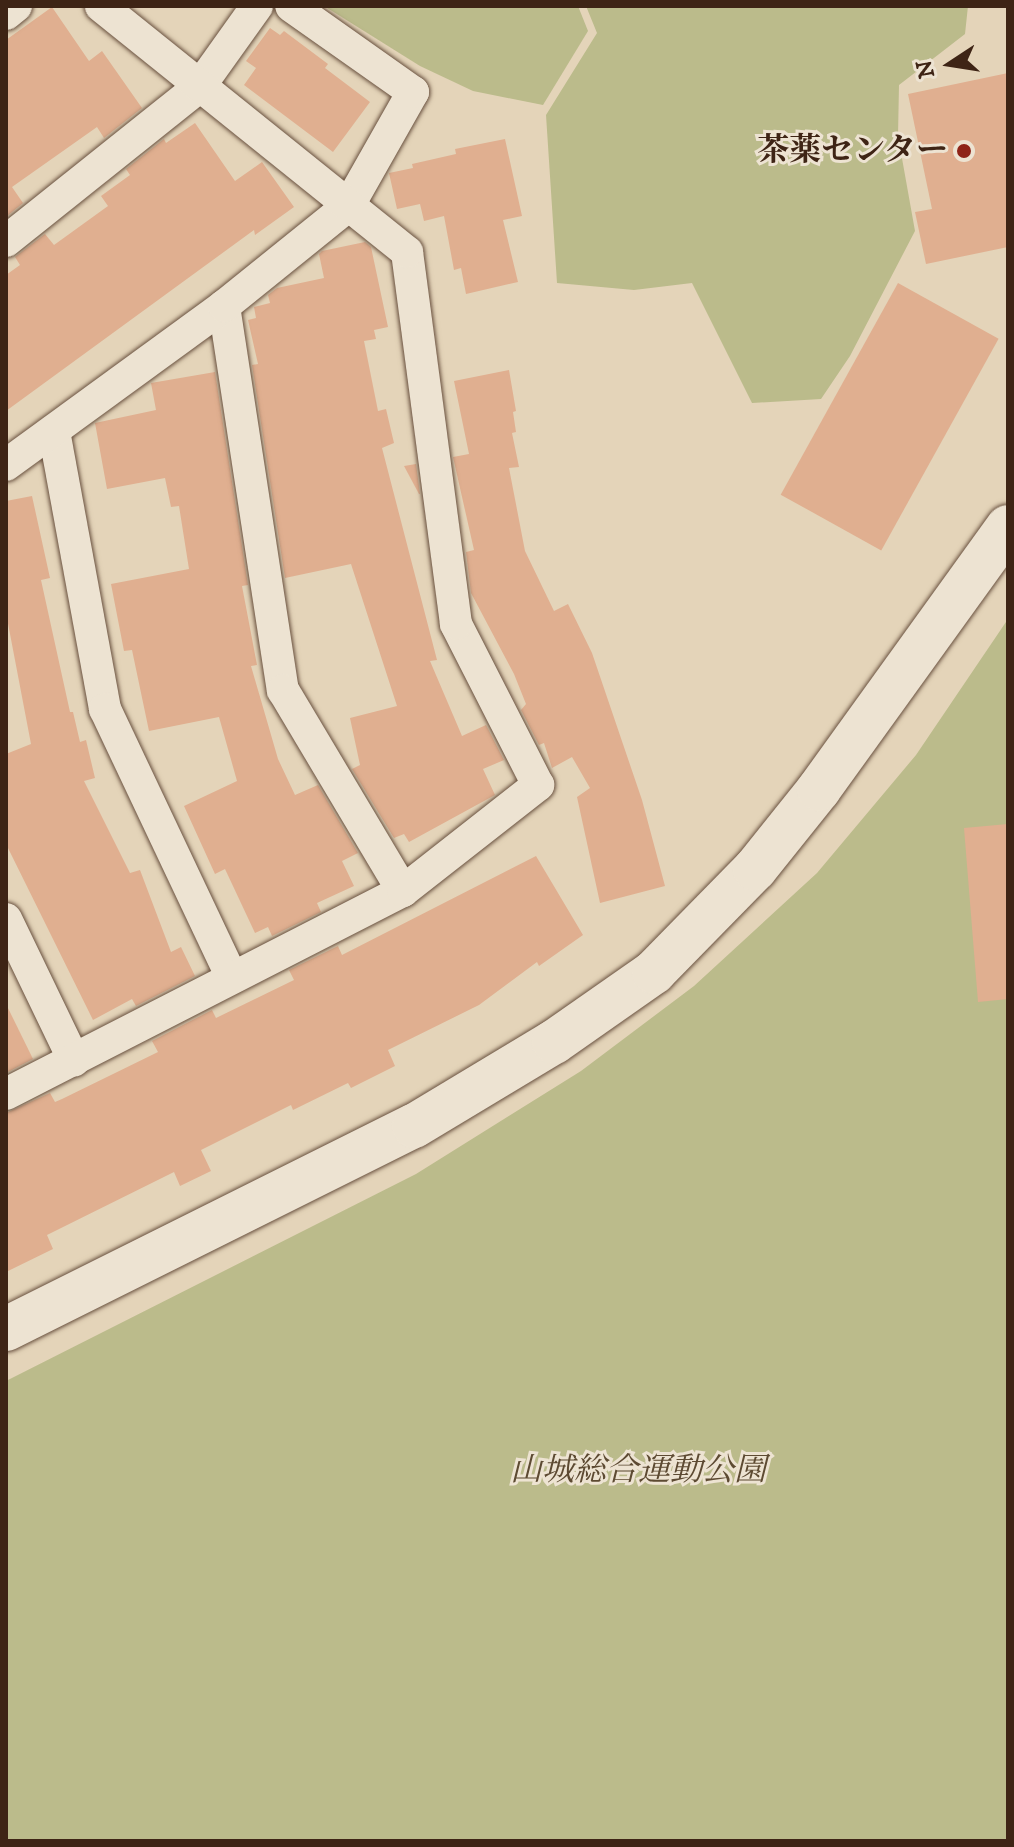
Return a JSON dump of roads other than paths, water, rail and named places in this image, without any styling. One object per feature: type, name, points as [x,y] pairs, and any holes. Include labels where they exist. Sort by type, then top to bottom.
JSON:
[{"type":"street","points":[[6,14],[16,6]]},
{"type":"street","points":[[6,1094],[403,891],[538,785],[456,624],[407,252],[101,6]]},
{"type":"street","points":[[6,241],[200,86],[257,6]]},
{"type":"street","points":[[6,465],[224,306],[349,205],[413,92],[291,6]]},
{"type":"street","points":[[224,306],[283,690],[403,891]]},
{"type":"street","points":[[54,431],[105,709],[232,978]]},
{"type":"street","points":[[6,1329],[414,1126],[554,1042],[654,972],[755,869],[819,789],[1008,527]]},
{"type":"street","points":[[6,919],[74,1060]]},
{"type":"place","name":"茶薬センター","points":[[964,151]]},
{"type":"park label","name":"山城総合運動公園","points":[[638,1471]]}]
